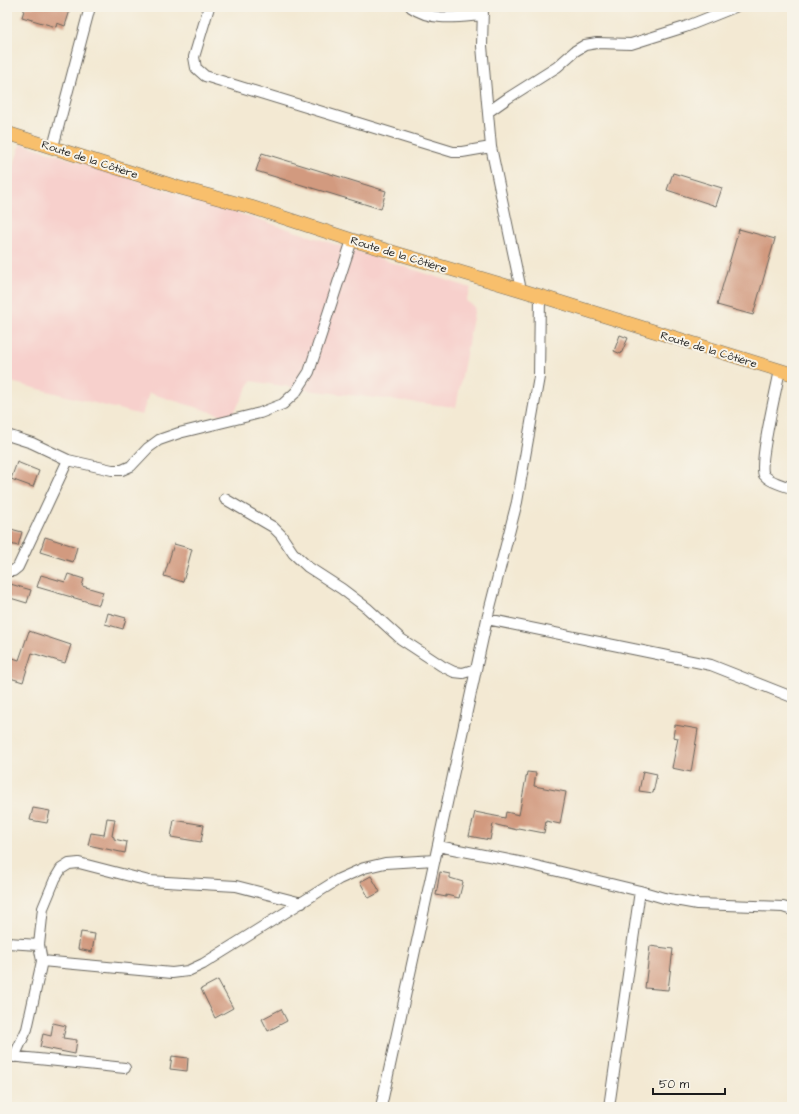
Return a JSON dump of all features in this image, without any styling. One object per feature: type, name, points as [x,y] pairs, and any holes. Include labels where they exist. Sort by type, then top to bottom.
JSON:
[{"type":"main road","name":"Route de la Côtière","points":[[7,133],[177,187],[251,207],[352,240],[521,290],[786,372]]},
{"type":"street","points":[[53,147],[90,7]]},
{"type":"street","points":[[209,7],[194,57],[196,68],[205,76],[453,152],[491,147]]},
{"type":"street","points":[[411,7],[419,13],[433,17],[447,18],[483,11],[482,46],[491,147],[521,290]]},
{"type":"street","points":[[488,112],[557,67],[575,51],[585,45],[597,43],[631,44],[685,27],[731,8]]},
{"type":"street","points":[[7,435],[32,443],[68,460],[112,470],[122,470],[131,466],[148,448],[159,440],[179,433],[260,413],[283,404],[296,392],[309,372],[352,240]]},
{"type":"street","points":[[381,1107],[487,619],[517,502],[539,377],[540,296]]},
{"type":"street","points":[[786,372],[764,447],[762,470],[765,475],[781,486],[792,488]]},
{"type":"street","points":[[7,571],[13,571],[18,567],[68,460]]},
{"type":"street","points":[[225,498],[273,527],[281,535],[293,553],[308,567],[342,589],[367,608],[401,639],[424,655],[454,672],[463,673],[476,670]]},
{"type":"street","points":[[487,619],[711,665],[792,697]]},
{"type":"street","points":[[438,846],[524,863],[664,898],[697,904],[783,907],[792,910]]},
{"type":"street","points":[[42,962],[172,973],[188,971],[203,964],[339,879],[364,868],[385,863],[435,860]]},
{"type":"street","points":[[125,1068],[10,1057],[27,1029],[42,962],[39,945],[43,908],[55,878],[61,868],[69,864],[79,863],[149,881],[236,886],[302,902]]},
{"type":"street","points":[[609,1107],[640,891]]},
{"type":"street","points":[[7,943],[39,945]]},
{"type":"shaded area","points":[[21,143],[471,288],[466,301],[475,307],[456,407],[315,391],[251,381],[231,418],[149,393],[142,415],[7,381],[7,186]]},
{"type":"building","points":[[25,7],[71,7],[65,26],[57,23],[56,27],[22,17]]},
{"type":"building","points":[[262,153],[386,191],[381,209],[256,171]]},
{"type":"building","points":[[673,173],[722,188],[716,206],[667,190]]},
{"type":"building","points":[[739,229],[775,239],[753,315],[717,305]]},
{"type":"building","points":[[620,335],[628,338],[621,354],[614,351]]},
{"type":"building","points":[[17,462],[39,471],[33,487],[11,479]]},
{"type":"building","points":[[7,528],[22,532],[18,546],[7,543]]},
{"type":"building","points":[[45,537],[77,547],[73,562],[40,552]]},
{"type":"building","points":[[174,544],[192,549],[183,582],[164,576]]},
{"type":"building","points":[[68,574],[84,579],[82,586],[103,592],[99,605],[37,587],[41,575],[65,582]]},
{"type":"building","points":[[7,583],[31,590],[27,603],[7,597]]},
{"type":"building","points":[[108,613],[126,618],[123,629],[105,624]]},
{"type":"building","points":[[29,631],[71,645],[65,663],[32,653],[23,682],[7,677],[7,656],[19,660]]},
{"type":"building","points":[[675,725],[698,729],[691,772],[672,768],[678,738],[673,737]]},
{"type":"building","points":[[643,771],[657,774],[653,793],[639,791]]},
{"type":"building","points":[[527,772],[536,773],[534,786],[566,792],[560,824],[546,821],[544,833],[518,828],[517,830],[493,824],[490,840],[469,836],[475,812],[505,818],[506,812],[519,815]]},
{"type":"building","points":[[33,808],[50,811],[47,823],[30,820]]},
{"type":"building","points":[[107,818],[115,819],[112,836],[114,839],[127,842],[125,853],[88,845],[91,833],[104,835]]},
{"type":"building","points":[[174,820],[204,825],[201,842],[171,837]]},
{"type":"building","points":[[440,872],[450,874],[450,878],[463,882],[459,898],[446,895],[446,897],[436,895]]},
{"type":"building","points":[[371,876],[380,892],[369,898],[360,882]]},
{"type":"building","points":[[81,932],[95,934],[92,952],[78,949]]},
{"type":"building","points":[[650,946],[673,949],[668,990],[645,988]]},
{"type":"building","points":[[218,980],[233,1008],[215,1018],[201,989]]},
{"type":"building","points":[[281,1009],[287,1021],[268,1031],[262,1019]]},
{"type":"building","points":[[53,1023],[66,1026],[63,1038],[77,1040],[75,1054],[40,1047],[43,1034],[51,1036]]},
{"type":"building","points":[[172,1056],[188,1058],[187,1071],[170,1069]]}]
